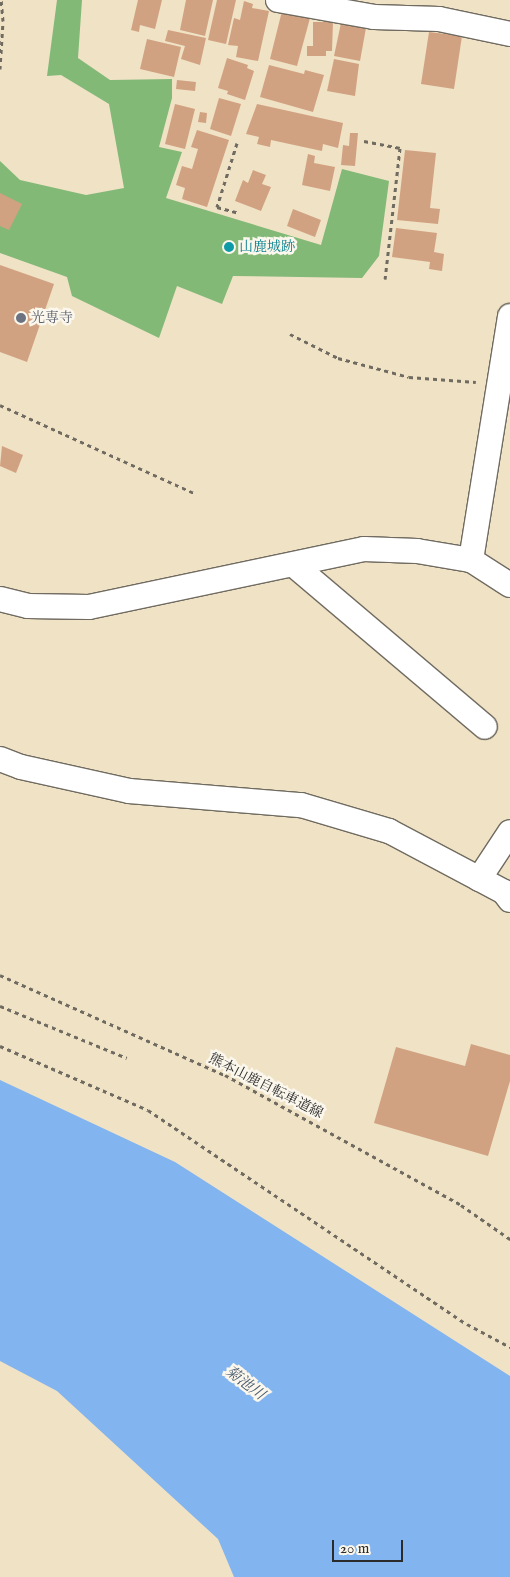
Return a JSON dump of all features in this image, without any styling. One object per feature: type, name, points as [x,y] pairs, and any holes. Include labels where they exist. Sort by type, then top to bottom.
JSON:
[{"type":"street","points":[[278,0],[374,17],[439,19],[510,34]]},
{"type":"street","points":[[471,560],[510,316]]},
{"type":"street","points":[[0,600],[28,606],[89,607],[364,549],[417,551],[471,560],[510,586]]},
{"type":"street","points":[[294,565],[485,727]]},
{"type":"street","points":[[0,760],[21,767],[129,791],[301,805],[389,831],[504,892],[510,900]]},
{"type":"street","points":[[479,879],[510,832]]},
{"type":"path","points":[[0,0],[3,21],[0,69]]},
{"type":"path","points":[[364,141],[400,148],[385,279]]},
{"type":"path","points":[[237,143],[217,207],[239,213]]},
{"type":"path","points":[[290,334],[338,358],[409,378],[499,383]]},
{"type":"path","points":[[0,405],[194,494]]},
{"type":"path","name":"熊本山鹿自転車道線","points":[[0,975],[225,1075],[437,1191],[510,1239]]},
{"type":"path","points":[[0,1006],[127,1058]]},
{"type":"path","points":[[0,1046],[148,1110],[467,1324],[510,1347]]},
{"type":"green space","points":[[57,0],[82,0],[78,58],[110,80],[172,79],[172,98],[159,147],[182,152],[166,198],[321,245],[342,169],[389,181],[379,256],[362,278],[233,276],[222,304],[177,286],[159,338],[72,296],[67,277],[0,253],[0,161],[20,180],[86,195],[124,188],[109,104],[61,75],[47,76]]},
{"type":"water","name":"菊池川","points":[[0,1080],[175,1162],[510,1376],[510,1577],[234,1577],[218,1539],[57,1391],[0,1361]]},
{"type":"building","points":[[138,0],[162,0],[155,29],[140,25],[139,32],[131,30]]},
{"type":"building","points":[[186,0],[213,0],[205,36],[180,30]]},
{"type":"building","points":[[217,0],[236,0],[226,44],[208,40]]},
{"type":"building","points":[[244,1],[253,4],[252,8],[269,11],[258,61],[236,57],[238,46],[228,45],[234,18],[240,20]]},
{"type":"building","points":[[282,11],[310,18],[297,66],[270,59]]},
{"type":"building","points":[[313,22],[333,22],[332,51],[326,51],[326,56],[307,56],[307,46],[313,46]]},
{"type":"building","points":[[341,23],[366,28],[360,61],[334,56]]},
{"type":"building","points":[[168,30],[206,38],[200,65],[181,59],[185,46],[165,41]]},
{"type":"building","points":[[429,32],[462,36],[454,89],[421,84]]},
{"type":"building","points":[[147,39],[181,47],[174,77],[140,69]]},
{"type":"building","points":[[227,58],[248,65],[247,68],[254,71],[245,100],[227,94],[228,91],[218,88]]},
{"type":"building","points":[[334,59],[359,64],[355,96],[327,91]]},
{"type":"building","points":[[269,65],[304,74],[305,70],[324,75],[313,112],[260,97]]},
{"type":"building","points":[[177,80],[196,82],[195,91],[176,89]]},
{"type":"building","points":[[219,98],[241,104],[231,136],[210,129]]},
{"type":"building","points":[[175,104],[195,109],[185,149],[165,144]]},
{"type":"building","points":[[257,104],[343,123],[338,148],[323,144],[322,151],[271,140],[270,147],[257,144],[259,137],[246,134]]},
{"type":"building","points":[[200,112],[207,113],[206,123],[198,122]]},
{"type":"building","points":[[197,130],[229,140],[207,207],[182,199],[185,188],[176,185],[182,166],[192,169],[198,149],[191,147]]},
{"type":"building","points":[[350,133],[358,133],[355,166],[341,165],[343,145],[349,146]]},
{"type":"building","points":[[405,150],[436,153],[430,208],[440,209],[438,224],[397,220]]},
{"type":"building","points":[[308,154],[315,156],[314,163],[335,167],[330,191],[302,185]]},
{"type":"building","points":[[253,170],[266,175],[262,184],[271,187],[261,211],[235,201],[243,180],[248,183]]},
{"type":"building","points":[[0,193],[22,204],[9,230],[0,226]]},
{"type":"building","points":[[293,209],[321,220],[315,237],[287,226]]},
{"type":"building","points":[[396,228],[437,233],[434,252],[444,254],[442,271],[429,269],[430,262],[392,257]]},
{"type":"building","name":"光専寺","points":[[0,265],[54,284],[27,362],[0,352]]},
{"type":"building","points":[[2,446],[23,455],[16,473],[0,466]]},
{"type":"building","points":[[471,1044],[510,1055],[510,1081],[488,1156],[374,1123],[396,1047],[465,1066]]},
{"type":"place","name":"山鹿城跡","points":[[229,247]]},
{"type":"place","name":"光専寺","points":[[21,318]]}]
